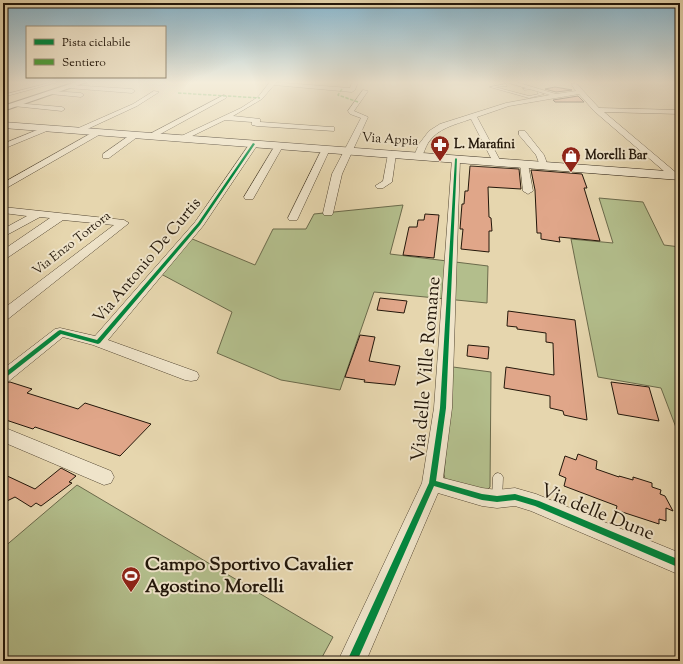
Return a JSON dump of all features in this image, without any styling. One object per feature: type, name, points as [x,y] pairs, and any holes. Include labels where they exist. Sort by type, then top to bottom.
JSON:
[{"type":"main road","name":"Via Appia","points":[[3,125],[677,176]]},
{"type":"street","points":[[78,130],[116,113]]},
{"type":"street","points":[[150,136],[194,113]]},
{"type":"street","points":[[181,138],[235,113]]},
{"type":"street","points":[[328,213],[337,174],[350,151],[365,117],[352,113]]},
{"type":"street","points":[[418,156],[423,144],[432,133],[443,126],[479,113]]},
{"type":"street","points":[[600,113],[677,176]]},
{"type":"street","points":[[472,115],[497,162]]},
{"type":"street","points":[[226,118],[256,120],[257,122],[255,123],[257,124],[331,130]]},
{"type":"street","points":[[3,147],[50,128]]},
{"type":"street","points":[[3,187],[100,132]]},
{"type":"street","points":[[522,133],[540,155],[544,166]]},
{"type":"street","points":[[106,156],[136,135]]},
{"type":"street","name":"Via Antonio De Curtis","points":[[3,377],[60,332],[98,342],[199,224],[254,144]]},
{"type":"street","points":[[249,197],[279,146]]},
{"type":"street","points":[[293,218],[326,149]]},
{"type":"street","points":[[380,186],[387,182],[392,154]]},
{"type":"street","name":"Via delle Ville Romane","points":[[352,661],[432,483],[443,408],[456,159]]},
{"type":"street","points":[[524,164],[528,191]]},
{"type":"street","name":"Via Enzo Tortora","points":[[3,210],[124,223],[3,316]]},
{"type":"street","points":[[3,234],[38,214]]},
{"type":"street","points":[[3,255],[61,216]]},
{"type":"street","points":[[98,342],[191,376]]},
{"type":"street","points":[[3,434],[104,477]]},
{"type":"street","name":"Via delle Dune","points":[[432,483],[482,497],[496,499],[515,497],[536,503],[680,564]]},
{"type":"lane","points":[[496,499],[498,477]]},
{"type":"green space","points":[[599,198],[643,202],[664,245],[680,247],[680,438],[661,388],[598,377],[571,239],[613,243]]},
{"type":"green space","points":[[403,205],[390,254],[488,266],[487,303],[374,292],[340,390],[281,380],[217,353],[232,312],[161,274],[190,238],[255,265],[273,229],[306,229],[314,214]]},
{"type":"green space","points":[[453,367],[491,372],[490,487],[486,491],[445,479],[444,474]]},
{"type":"green space","name":"Campo Sportivo Cavalier Agostino Morelli","points":[[77,485],[333,637],[320,661],[3,661],[3,548]]},
{"type":"building","points":[[470,166],[519,169],[521,189],[488,187],[489,217],[491,218],[492,231],[489,231],[489,252],[461,249],[463,229],[460,229],[462,204],[464,204],[465,191],[468,191]]},
{"type":"building","points":[[531,170],[582,174],[587,188],[584,188],[600,241],[559,237],[560,242],[541,239],[541,233],[537,233],[535,190]]},
{"type":"building","points":[[425,214],[439,215],[434,258],[403,255],[409,227],[417,227],[418,220],[424,220]]},
{"type":"building","points":[[380,298],[407,301],[404,313],[377,310]]},
{"type":"building","points":[[508,311],[575,320],[587,420],[564,415],[563,411],[550,408],[550,396],[504,388],[506,367],[554,375],[553,343],[546,342],[546,333],[507,326]]},
{"type":"building","points":[[360,335],[375,337],[369,361],[400,366],[395,385],[364,382],[365,380],[345,377]]},
{"type":"building","points":[[468,345],[489,347],[488,359],[467,356]]},
{"type":"building","points":[[10,382],[32,389],[27,393],[78,409],[85,403],[151,424],[120,456],[35,427],[33,429],[3,419],[3,383]]},
{"type":"building","points":[[611,382],[649,387],[659,421],[618,414]]},
{"type":"building","points":[[578,454],[597,461],[596,469],[619,477],[633,480],[633,477],[652,483],[652,487],[661,490],[660,494],[665,496],[673,511],[666,508],[666,521],[659,519],[659,524],[616,510],[617,506],[564,486],[566,478],[559,475],[565,456],[576,460]]},
{"type":"building","points":[[61,468],[76,476],[69,482],[72,483],[41,506],[36,503],[31,507],[15,497],[3,503],[3,474],[35,489]]},
{"type":"cycle path","points":[[3,377],[60,332],[98,342],[199,224],[254,144]]},
{"type":"cycle path","points":[[352,661],[432,483],[443,408],[456,159]]},
{"type":"cycle path","points":[[432,483],[482,497],[497,499],[515,497],[536,503],[680,564]]},
{"type":"place","name":"L. Marafini","points":[[440,162]]},
{"type":"place","name":"Morelli Bar","points":[[571,173]]},
{"type":"place","name":"Campo Sportivo Cavalier Agostino Morelli","points":[[131,593]]}]
